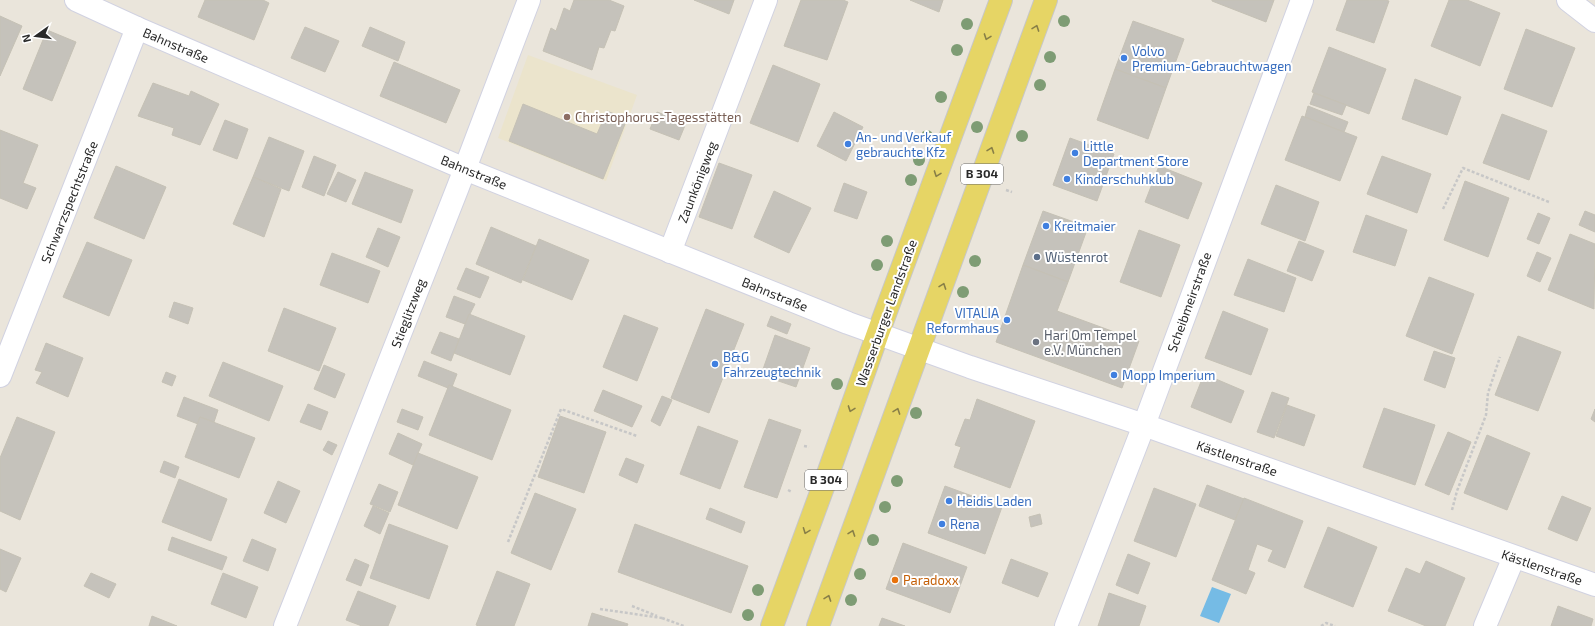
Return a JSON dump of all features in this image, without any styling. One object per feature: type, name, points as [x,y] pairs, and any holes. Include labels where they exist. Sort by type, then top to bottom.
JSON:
[{"type":"main road","name":"Wasserburger Landstraße","points":[[772,626],[1000,0]]},
{"type":"main road","name":"B 304","points":[[818,626],[1046,0]]},
{"type":"street","name":"Bahnstraße","points":[[76,0],[137,28],[464,169],[848,323],[878,333]]},
{"type":"street","name":"Stieglitzweg","points":[[285,626],[529,0]]},
{"type":"street","name":"Zaunkönigweg","points":[[670,252],[766,0]]},
{"type":"street","name":"Scheibmeirstraße","points":[[1066,626],[1144,425],[1302,0]]},
{"type":"street","points":[[1568,0],[1595,22]]},
{"type":"street","name":"Schwarzspechtstraße","points":[[0,376],[137,28]]},
{"type":"street","name":"Kästlenstraße","points":[[878,333],[1144,425],[1595,585]]},
{"type":"street","points":[[1485,626],[1514,557]]},
{"type":"path","points":[[1444,209],[1463,168],[1548,202]]},
{"type":"path","points":[[1006,190],[1012,192]]},
{"type":"path","points":[[1446,532],[1457,491],[1486,415],[1488,393],[1500,357]]},
{"type":"path","points":[[508,542],[561,409],[637,436]]},
{"type":"path","points":[[804,446],[809,447]]},
{"type":"path","points":[[788,490],[792,492]]},
{"type":"path","points":[[632,606],[684,626]]},
{"type":"path","points":[[600,609],[662,618]]},
{"type":"path","points":[[1321,626],[1326,623],[1335,626]]},
{"type":"shaded area","name":"Christophorus-Tagesstätten","points":[[528,55],[637,95],[606,181],[498,138]]},
{"type":"water","points":[[1212,587],[1231,594],[1219,623],[1200,616]]},
{"type":"building","points":[[205,0],[263,0],[269,3],[254,40],[198,17]]},
{"type":"building","points":[[574,0],[609,0],[624,6],[615,31],[611,30],[604,48],[599,47],[592,70],[543,51],[551,28],[556,31],[564,8],[570,11]]},
{"type":"building","points":[[694,0],[734,0],[729,14]]},
{"type":"building","points":[[801,0],[843,0],[848,2],[827,60],[784,46]]},
{"type":"building","points":[[910,0],[943,0],[939,12]]},
{"type":"building","points":[[1212,0],[1274,0],[1266,22]]},
{"type":"building","points":[[1347,0],[1389,1],[1374,43],[1336,30]]},
{"type":"building","points":[[1449,0],[1467,0],[1500,13],[1480,66],[1431,46]]},
{"type":"building","points":[[0,16],[22,26],[0,76]]},
{"type":"building","points":[[1133,21],[1184,39],[1166,88],[1115,69]]},
{"type":"building","points":[[305,27],[339,41],[325,72],[291,58]]},
{"type":"building","points":[[370,27],[405,42],[398,61],[362,46]]},
{"type":"building","points":[[1526,29],[1575,48],[1552,107],[1504,89]]},
{"type":"building","points":[[47,30],[76,42],[52,101],[23,89]]},
{"type":"building","points":[[1329,47],[1386,69],[1369,114],[1312,92]]},
{"type":"building","points":[[394,62],[460,90],[446,123],[380,96]]},
{"type":"building","points":[[773,65],[820,84],[798,142],[750,123]]},
{"type":"building","points":[[1115,69],[1166,88],[1148,139],[1097,120]]},
{"type":"building","points":[[1415,79],[1461,97],[1447,135],[1402,119]]},
{"type":"building","points":[[153,83],[189,96],[191,91],[219,104],[200,145],[172,135],[174,128],[138,116]]},
{"type":"building","points":[[1314,93],[1346,105],[1342,115],[1310,104]]},
{"type":"building","points":[[523,104],[597,134],[607,111],[627,119],[603,179],[509,141]]},
{"type":"building","points":[[1308,106],[1348,122],[1344,132],[1305,117]]},
{"type":"building","points":[[657,112],[686,123],[679,140],[650,129]]},
{"type":"building","points":[[834,112],[863,127],[846,161],[817,146]]},
{"type":"building","points":[[1502,114],[1547,131],[1529,180],[1483,163]]},
{"type":"building","points":[[1302,116],[1357,137],[1340,181],[1285,160]]},
{"type":"building","points":[[225,120],[248,129],[237,159],[213,150]]},
{"type":"building","points":[[0,130],[38,145],[23,183],[36,188],[27,209],[0,198]]},
{"type":"building","points":[[269,137],[304,151],[289,191],[253,177]]},
{"type":"building","points":[[1070,138],[1114,154],[1097,201],[1053,185]]},
{"type":"building","points":[[314,156],[336,165],[324,196],[302,187]]},
{"type":"building","points":[[1382,156],[1431,174],[1417,213],[1367,194]]},
{"type":"building","points":[[719,163],[752,175],[732,229],[699,217]]},
{"type":"building","points":[[116,166],[166,187],[144,239],[94,218]]},
{"type":"building","points":[[1159,166],[1202,183],[1188,219],[1145,202]]},
{"type":"building","points":[[338,172],[356,180],[346,202],[327,194]]},
{"type":"building","points":[[365,172],[413,190],[401,223],[352,204]]},
{"type":"building","points":[[253,177],[281,189],[264,237],[233,224]]},
{"type":"building","points":[[1465,181],[1509,198],[1488,257],[1444,240]]},
{"type":"building","points":[[844,183],[867,192],[857,219],[834,211]]},
{"type":"building","points":[[1276,185],[1319,202],[1305,241],[1261,224]]},
{"type":"building","points":[[774,191],[811,208],[789,253],[754,237]]},
{"type":"building","points":[[1043,211],[1088,227],[1068,282],[1023,265]]},
{"type":"building","points":[[1585,211],[1595,215],[1595,232],[1579,225]]},
{"type":"building","points":[[1538,213],[1550,218],[1539,244],[1527,239]]},
{"type":"building","points":[[1366,215],[1407,230],[1395,266],[1353,252]]},
{"type":"building","points":[[491,227],[536,246],[521,283],[476,264]]},
{"type":"building","points":[[378,228],[400,237],[388,267],[366,257]]},
{"type":"building","points":[[1139,230],[1180,245],[1161,297],[1120,282]]},
{"type":"building","points":[[1570,234],[1595,244],[1594,309],[1548,290]]},
{"type":"building","points":[[539,239],[589,260],[572,300],[523,280]]},
{"type":"building","points":[[1299,241],[1324,251],[1312,281],[1287,271]]},
{"type":"building","points":[[87,242],[132,260],[109,316],[63,297]]},
{"type":"building","points":[[1537,252],[1551,258],[1540,282],[1527,276]]},
{"type":"building","points":[[332,253],[380,271],[368,303],[320,285]]},
{"type":"building","points":[[1248,259],[1296,278],[1284,312],[1234,295]]},
{"type":"building","points":[[1023,265],[1068,282],[1057,311],[1139,341],[1122,388],[996,342]]},
{"type":"building","points":[[466,268],[489,277],[480,298],[457,289]]},
{"type":"building","points":[[1429,277],[1474,294],[1452,354],[1406,336]]},
{"type":"building","points":[[454,296],[475,304],[465,324],[446,317]]},
{"type":"building","points":[[174,302],[193,308],[188,324],[169,317]]},
{"type":"building","points":[[284,308],[336,328],[319,371],[268,351]]},
{"type":"building","points":[[706,309],[744,324],[709,413],[671,398]]},
{"type":"building","points":[[1223,311],[1268,329],[1251,375],[1205,358]]},
{"type":"building","points":[[469,314],[525,336],[510,375],[454,353]]},
{"type":"building","points":[[624,315],[658,328],[637,381],[603,367]]},
{"type":"building","points":[[771,316],[791,324],[787,334],[767,326]]},
{"type":"building","points":[[440,332],[459,339],[451,361],[431,353]]},
{"type":"building","points":[[775,335],[810,348],[796,387],[761,375]]},
{"type":"building","points":[[1518,336],[1561,352],[1538,411],[1495,395]]},
{"type":"building","points":[[46,343],[83,358],[68,397],[36,383],[42,372],[35,370]]},
{"type":"building","points":[[1434,351],[1455,358],[1445,388],[1424,380]]},
{"type":"building","points":[[424,361],[457,374],[452,387],[449,385],[448,388],[418,376]]},
{"type":"building","points":[[223,362],[283,386],[269,421],[209,396]]},
{"type":"building","points":[[324,365],[345,374],[335,398],[314,389]]},
{"type":"building","points":[[166,372],[176,376],[172,386],[162,382]]},
{"type":"building","points":[[1204,374],[1244,391],[1231,423],[1191,407]]},
{"type":"building","points":[[449,385],[511,410],[492,460],[429,435]]},
{"type":"building","points":[[603,390],[642,406],[632,427],[594,411]]},
{"type":"building","points":[[1272,392],[1289,398],[1274,438],[1257,432]]},
{"type":"building","points":[[662,396],[672,400],[660,426],[651,421]]},
{"type":"building","points":[[184,397],[218,410],[214,422],[200,417],[198,424],[177,416]]},
{"type":"building","points":[[977,399],[1035,421],[1010,488],[954,467],[961,447],[955,445],[965,419],[970,420]]},
{"type":"building","points":[[308,404],[328,412],[321,430],[300,422]]},
{"type":"building","points":[[1287,405],[1315,415],[1304,446],[1276,436]]},
{"type":"building","points":[[1384,408],[1435,425],[1415,485],[1363,467]]},
{"type":"building","points":[[402,409],[423,417],[418,430],[397,422]]},
{"type":"building","points":[[1595,409],[1595,422],[1591,419]]},
{"type":"building","points":[[560,416],[606,432],[584,493],[538,477]]},
{"type":"building","points":[[17,417],[55,432],[20,520],[0,511],[0,458]]},
{"type":"building","points":[[200,417],[255,438],[239,478],[185,457]]},
{"type":"building","points":[[769,419],[801,430],[777,498],[744,487]]},
{"type":"building","points":[[698,426],[738,441],[720,489],[680,474]]},
{"type":"building","points":[[1448,432],[1471,442],[1449,495],[1425,485]]},
{"type":"building","points":[[398,433],[422,444],[413,465],[389,454]]},
{"type":"building","points":[[1487,435],[1530,453],[1507,510],[1464,493]]},
{"type":"building","points":[[328,441],[337,445],[332,455],[323,450]]},
{"type":"building","points":[[418,453],[478,477],[457,529],[398,505]]},
{"type":"building","points":[[626,458],[644,465],[637,483],[619,475]]},
{"type":"building","points":[[164,461],[179,467],[175,478],[160,472]]},
{"type":"building","points":[[179,479],[227,499],[211,541],[162,522]]},
{"type":"building","points":[[278,481],[300,491],[286,523],[264,513]]},
{"type":"building","points":[[379,484],[398,492],[390,512],[370,504]]},
{"type":"building","points":[[1207,485],[1244,499],[1235,520],[1199,506]]},
{"type":"building","points":[[945,486],[1002,507],[985,554],[928,533]]},
{"type":"building","points":[[1154,488],[1196,504],[1176,557],[1134,541]]},
{"type":"building","points":[[535,493],[576,509],[551,570],[511,553]]},
{"type":"building","points":[[1562,496],[1591,508],[1577,541],[1548,529]]},
{"type":"building","points":[[1244,498],[1303,521],[1285,568],[1268,561],[1273,550],[1257,544],[1248,570],[1255,573],[1246,594],[1212,580]]},
{"type":"building","points":[[373,506],[389,513],[380,534],[364,526]]},
{"type":"building","points":[[710,508],[745,522],[741,533],[706,519]]},
{"type":"building","points":[[1040,514],[1042,524],[1031,527],[1029,517]]},
{"type":"building","points":[[389,524],[448,546],[429,599],[370,578]]},
{"type":"building","points":[[635,524],[748,566],[731,613],[618,572]]},
{"type":"building","points":[[1328,527],[1377,547],[1353,607],[1304,587]]},
{"type":"building","points":[[172,537],[227,557],[222,570],[168,550]]},
{"type":"building","points":[[252,539],[276,549],[268,571],[243,561]]},
{"type":"building","points":[[903,543],[967,567],[950,613],[886,589]]},
{"type":"building","points":[[0,549],[21,558],[6,592],[0,589]]},
{"type":"building","points":[[1128,554],[1150,563],[1138,594],[1116,585]]},
{"type":"building","points":[[355,559],[369,565],[361,586],[346,580]]},
{"type":"building","points":[[1011,559],[1048,573],[1038,597],[1002,583]]},
{"type":"building","points":[[1426,561],[1465,578],[1445,626],[1426,626],[1388,611],[1406,568],[1420,574]]},
{"type":"building","points":[[497,571],[530,584],[514,626],[476,625]]},
{"type":"building","points":[[91,573],[116,584],[109,598],[84,586]]},
{"type":"building","points":[[223,573],[258,587],[246,618],[211,604]]},
{"type":"building","points":[[358,591],[396,606],[388,626],[362,626],[346,620]]},
{"type":"building","points":[[1109,593],[1146,606],[1139,626],[1098,626]]},
{"type":"building","points":[[1558,606],[1593,619],[1591,626],[1551,626]]},
{"type":"building","points":[[592,613],[628,624],[627,626],[588,626]]},
{"type":"building","points":[[152,616],[177,626],[149,626]]},
{"type":"building","points":[[882,618],[905,626],[879,626]]},
{"type":"place","name":"Volvo Premium-Gebrauchtwagen","points":[[1124,58]]},
{"type":"place","name":"Christophorus-Tagesstätten","points":[[567,117]]},
{"type":"place","name":"An- und Verkauf gebrauchte Kfz","points":[[848,144]]},
{"type":"place","name":"Little Department Store","points":[[1075,153]]},
{"type":"place","name":"Kinderschuhklub","points":[[1067,179]]},
{"type":"place","name":"Kreitmaier","points":[[1046,226]]},
{"type":"place","name":"Wüstenrot","points":[[1037,257]]},
{"type":"place","name":"VITALIA Reformhaus","points":[[1007,320]]},
{"type":"place","name":"Hari Om Tempel e.V. München","points":[[1036,342]]},
{"type":"place","name":"B&G Fahrzeugtechnik","points":[[715,364]]},
{"type":"place","name":"Mopp Imperium","points":[[1114,375]]},
{"type":"place","name":"Heidis Laden","points":[[949,501]]},
{"type":"place","name":"Rena","points":[[942,524]]},
{"type":"place","name":"Paradoxx","points":[[895,580]]}]
